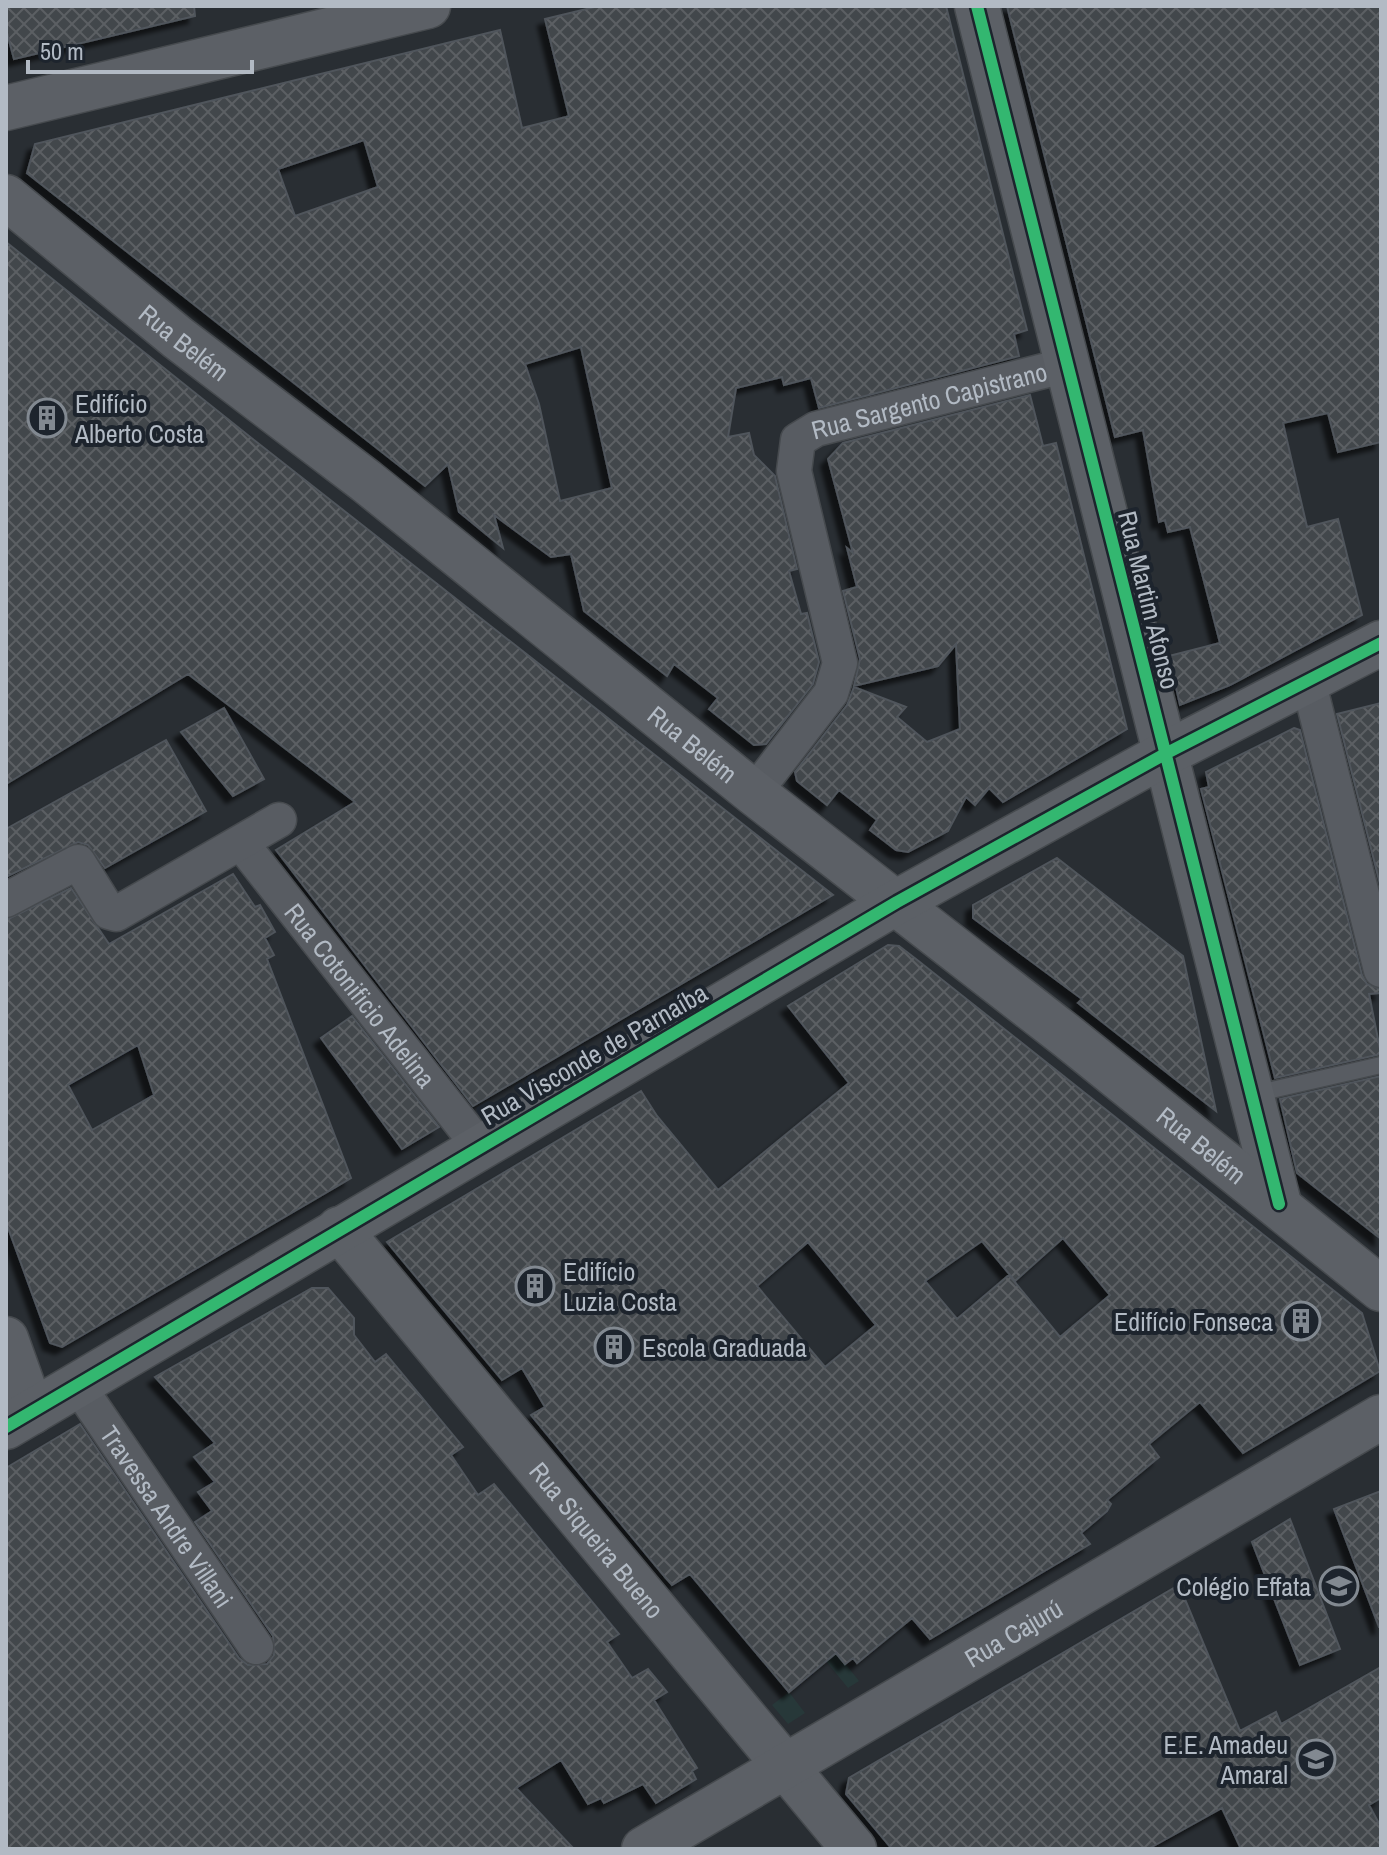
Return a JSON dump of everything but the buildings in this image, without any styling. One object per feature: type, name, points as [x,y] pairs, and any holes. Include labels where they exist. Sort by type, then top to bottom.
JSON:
[{"type":"street","points":[[6,108],[334,17],[428,6]]},
{"type":"street","name":"Rua Martim Afonso","points":[[977,6],[1279,1204]]},
{"type":"street","name":"Rua Belém","points":[[6,197],[178,338],[366,481],[754,793],[1279,1204],[1381,1289]]},
{"type":"street","name":"Rua Sargento Capistrano","points":[[754,793],[831,693],[840,663],[794,471],[798,440],[816,429],[1067,365]]},
{"type":"street","name":"Rua Visconde de Parnaíba","points":[[19,1419],[897,902],[1165,754],[1308,680],[1379,651]]},
{"type":"street","points":[[1308,680],[1381,970]]},
{"type":"street","points":[[6,900],[78,862],[109,912],[116,914],[279,820]]},
{"type":"street","name":"Rua Cotonificio Adelina","points":[[242,844],[479,1146]]},
{"type":"street","points":[[1177,1126],[1218,1120],[1249,1089]]},
{"type":"street","name":"Rua Siqueira Bueno","points":[[339,1229],[854,1849]]},
{"type":"street","points":[[6,1339],[19,1419]]},
{"type":"street","name":"Travessa Andre Villani","points":[[77,1384],[256,1647]]},
{"type":"street","name":"Rua Cajurú","points":[[644,1849],[1381,1417]]},
{"type":"lane","points":[[1249,1089],[1381,1065]]},
{"type":"shaded area","points":[[836,1652],[859,1681],[848,1688],[826,1661]]},
{"type":"shaded area","points":[[789,1692],[805,1713],[788,1724],[772,1705]]},
{"type":"cycle path","points":[[977,6],[1279,1204]]},
{"type":"cycle path","points":[[6,1427],[897,902],[1165,754],[1381,643]]},
{"type":"place","name":"Edifício Alberto Costa","points":[[47,418]]},
{"type":"place","name":"Edifício Luzia Costa","points":[[535,1286]]},
{"type":"place","name":"Edifício Fonseca","points":[[1301,1321]]},
{"type":"place","name":"Escola Graduada","points":[[614,1347]]},
{"type":"place","name":"Colégio Effata","points":[[1339,1586]]},
{"type":"place","name":"E.E. Amadeu Amaral","points":[[1316,1759]]}]
